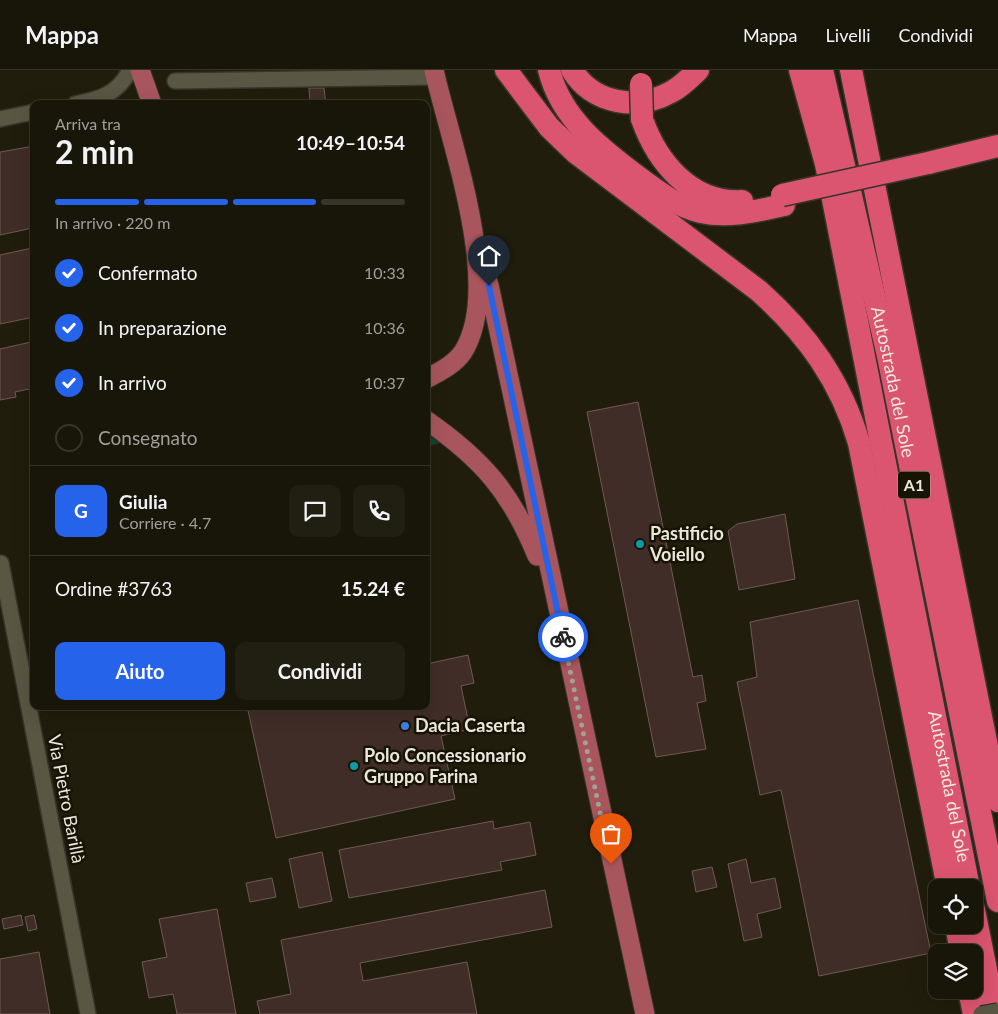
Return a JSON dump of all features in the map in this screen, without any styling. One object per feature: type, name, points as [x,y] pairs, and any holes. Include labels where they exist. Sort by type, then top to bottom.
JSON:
[{"type":"highway","points":[[506,70],[549,127],[576,153],[759,291],[783,313],[819,356],[839,388],[850,413],[859,443],[946,879]]},
{"type":"highway","points":[[549,70],[557,94],[580,128],[609,154],[669,200],[694,210],[723,214],[753,212],[783,200],[929,167],[998,155]]},
{"type":"highway","points":[[572,70],[588,90],[602,98],[627,103],[651,101],[671,92],[698,70]]},
{"type":"highway","name":"Autostrada del Sole","points":[[800,70],[826,164],[967,879]]},
{"type":"highway","name":"Autostrada del Sole","points":[[822,70],[888,356],[998,901]]},
{"type":"highway","points":[[851,70],[998,801]]},
{"type":"highway","points":[[642,77],[642,119],[649,139],[663,163],[679,179],[696,190],[716,199],[738,201],[783,200]]},
{"type":"highway","points":[[929,167],[998,146]]},
{"type":"highway","points":[[979,934],[995,1014]]},
{"type":"highway","points":[[971,999],[974,1014]]},
{"type":"main road","points":[[140,70],[151,100]]},
{"type":"main road","points":[[435,74],[476,246],[489,286],[644,1014]]},
{"type":"main road","points":[[430,376],[462,354],[470,339],[475,322],[478,299],[476,246]]},
{"type":"main road","points":[[430,423],[480,462],[508,498],[527,532],[557,610]]},
{"type":"main road","points":[[635,974],[639,1014]]},
{"type":"street","points":[[107,100],[130,70]]},
{"type":"street","points":[[176,81],[435,74]]},
{"type":"street","points":[[0,119],[30,113]]},
{"type":"street","name":"Via Pietro Barillà","points":[[1,562],[88,1014]]},
{"type":"street","points":[[982,1014],[998,1011]]},
{"type":"green space","points":[[430,436],[440,443],[430,446]]},
{"type":"building","points":[[309,88],[324,88],[326,100],[310,100]]},
{"type":"building","points":[[30,147],[30,227],[0,235],[0,152]]},
{"type":"building","points":[[30,248],[30,318],[0,324],[0,255]]},
{"type":"building","points":[[30,342],[30,389],[15,392],[16,397],[0,400],[0,349]]},
{"type":"building","name":"Pastificio Voiello","points":[[638,402],[693,677],[702,675],[706,701],[697,703],[706,749],[656,757],[587,412]]},
{"type":"building","points":[[785,514],[795,579],[739,590],[728,531],[737,524]]},
{"type":"building","points":[[858,600],[929,944],[928,954],[819,976],[781,790],[760,795],[737,682],[757,677],[750,622]]},
{"type":"building","name":"Polo Concessionario Gruppo Farina","points":[[468,655],[474,683],[461,686],[470,729],[441,736],[455,799],[276,838],[248,710],[430,710],[430,663]]},
{"type":"building","points":[[493,821],[494,829],[530,822],[536,855],[500,862],[502,870],[349,898],[339,850]]},
{"type":"building","points":[[322,852],[332,901],[299,908],[289,859]]},
{"type":"building","points":[[746,859],[751,883],[775,878],[781,908],[757,914],[762,937],[744,941],[728,864]]},
{"type":"building","points":[[712,867],[717,887],[696,892],[692,871]]},
{"type":"building","points":[[272,878],[276,897],[250,902],[246,883]]},
{"type":"building","points":[[545,890],[552,927],[360,963],[363,981],[467,962],[477,1014],[260,1014],[257,1001],[291,994],[281,940]]},
{"type":"building","points":[[217,909],[236,1014],[177,1014],[173,994],[149,998],[142,962],[167,957],[159,919]]},
{"type":"building","points":[[21,915],[23,925],[4,929],[2,919]]},
{"type":"building","points":[[34,915],[37,929],[28,931],[25,917]]},
{"type":"building","points":[[39,952],[50,1014],[0,1014],[0,959]]},
{"type":"way so far","points":[[563,637],[611,864]]},
{"type":"place","name":"Pastificio Voiello","points":[[640,544]]},
{"type":"place","name":"Dacia Caserta","points":[[405,726]]},
{"type":"place","name":"Polo Concessionario Gruppo Farina","points":[[354,766]]},
{"type":"route","points":[[489,286],[563,637]]}]
